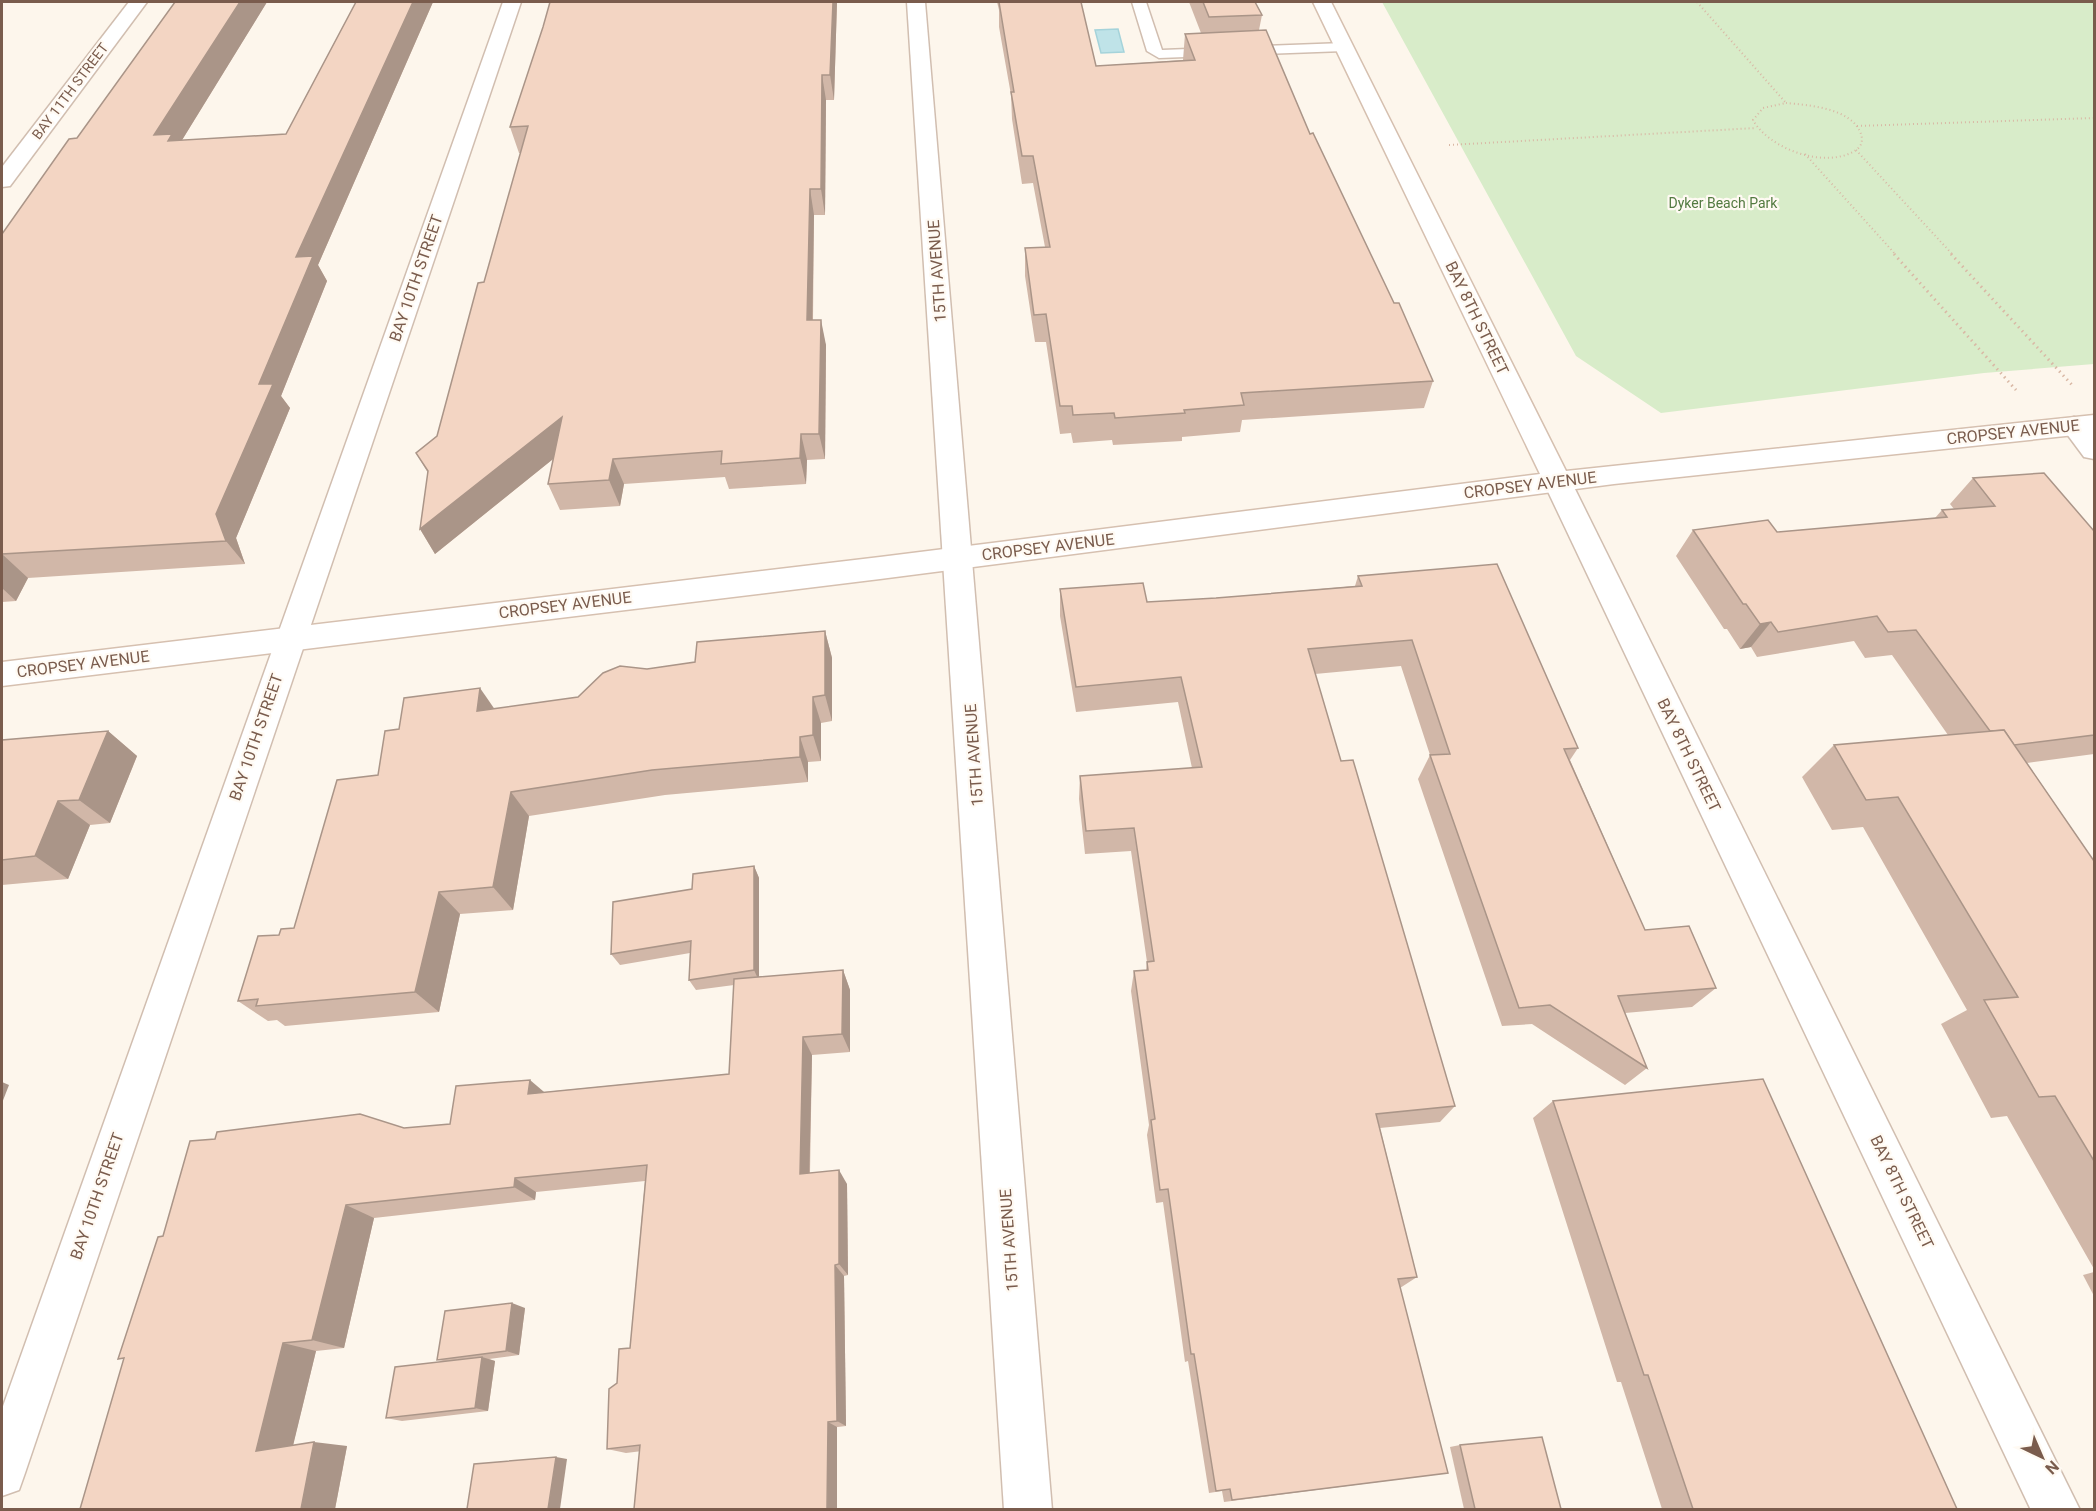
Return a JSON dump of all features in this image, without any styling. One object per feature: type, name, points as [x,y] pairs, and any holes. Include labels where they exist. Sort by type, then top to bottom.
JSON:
[{"type":"street","name":"BAY 11TH STREET","points":[[2,181],[138,2]]},
{"type":"street","name":"BAY 10TH STREET","points":[[2,1473],[512,2]]},
{"type":"street","name":"15TH AVENUE","points":[[916,2],[1028,1509]]},
{"type":"street","name":"BAY 8TH STREET","points":[[1322,2],[2056,1509]]},
{"type":"street","name":"CROPSEY AVENUE","points":[[2,674],[959,558],[1557,481],[2084,425]]},
{"type":"street","points":[[2084,425],[2094,450]]},
{"type":"lane","points":[[1139,2],[1154,51],[1159,54],[1344,47]]},
{"type":"path","points":[[1697,2],[1786,103]]},
{"type":"path","points":[[1786,103],[1818,107],[1846,118],[1862,135],[1862,143],[1856,150],[1829,156],[1805,154],[1776,145],[1756,128],[1754,120],[1763,108],[1786,103]]},
{"type":"path","points":[[1856,126],[2094,118]]},
{"type":"path","points":[[1449,145],[1756,128]]},
{"type":"path","points":[[1856,150],[2073,386]]},
{"type":"path","points":[[1805,154],[2016,391]]},
{"type":"green space","name":"Dyker Beach Park","points":[[1382,2],[2094,2],[2094,364],[1984,373],[1661,413],[1576,356]]},
{"type":"water","points":[[1118,29],[1124,52],[1101,53],[1095,30]]},
{"type":"building","points":[[175,2],[240,2],[154,135],[172,134],[168,141],[286,134],[356,2],[413,2],[296,257],[313,256],[259,384],[273,384],[216,514],[226,541],[2,554],[2,234],[69,139],[77,138]]},
{"type":"building","points":[[550,2],[833,2],[830,75],[822,75],[821,189],[810,189],[807,320],[821,320],[819,434],[801,434],[800,458],[721,464],[722,451],[613,459],[609,480],[548,484],[562,417],[420,529],[428,471],[416,453],[437,436],[478,283],[484,282],[528,126],[510,127]]},
{"type":"building","points":[[999,2],[1081,2],[1096,66],[1195,60],[1185,34],[1266,30],[1310,134],[1313,133],[1394,303],[1399,303],[1433,381],[1241,393],[1244,405],[1184,410],[1185,413],[1115,418],[1114,413],[1073,415],[1072,406],[1060,406],[1046,314],[1034,315],[1025,248],[1050,247],[1033,156],[1022,156]]},
{"type":"building","points":[[1203,2],[1255,2],[1262,15],[1209,17]]},
{"type":"building","points":[[2044,473],[2094,531],[2094,735],[2014,745],[2004,730],[1990,731],[1916,630],[1888,632],[1877,616],[1778,632],[1771,622],[1760,624],[1746,604],[1743,604],[1693,530],[1768,520],[1777,532],[1947,517],[1942,510],[1995,506],[1973,478]]},
{"type":"building","points":[[1497,564],[1578,748],[1564,749],[1645,930],[1689,926],[1716,988],[1618,996],[1647,1068],[1550,1005],[1519,1008],[1430,755],[1450,754],[1412,640],[1308,649],[1341,761],[1353,760],[1455,1106],[1376,1114],[1417,1277],[1398,1279],[1448,1473],[1232,1500],[1230,1489],[1216,1491],[1194,1354],[1191,1354],[1168,1189],[1160,1190],[1151,1120],[1155,1119],[1134,971],[1148,970],[1147,962],[1154,961],[1134,828],[1086,831],[1080,776],[1202,767],[1181,677],[1076,687],[1060,589],[1143,583],[1147,602],[1362,586],[1358,576]]},
{"type":"building","points":[[825,631],[825,695],[813,697],[813,735],[800,737],[800,757],[652,770],[511,792],[493,887],[439,892],[415,992],[256,1006],[258,999],[238,1001],[258,936],[279,935],[281,929],[294,928],[337,780],[378,775],[385,731],[399,729],[404,698],[480,688],[477,711],[578,697],[603,673],[620,666],[647,669],[695,662],[697,642]]},
{"type":"building","points":[[2004,730],[2094,861],[2094,1161],[2055,1096],[2039,1097],[1984,1000],[2018,997],[1898,797],[1866,800],[1834,745]]},
{"type":"building","points":[[108,731],[79,800],[58,801],[35,856],[2,860],[2,740]]},
{"type":"building","points":[[754,866],[754,970],[689,980],[691,941],[611,954],[613,902],[692,889],[693,874]]},
{"type":"building","points":[[843,970],[842,1034],[803,1037],[800,1174],[839,1170],[839,1264],[835,1265],[837,1421],[828,1422],[827,1509],[634,1509],[640,1445],[607,1449],[609,1389],[617,1383],[619,1349],[630,1348],[647,1165],[515,1178],[514,1187],[346,1205],[312,1340],[283,1343],[256,1451],[314,1442],[301,1509],[80,1509],[124,1358],[118,1359],[158,1237],[163,1236],[190,1141],[215,1139],[217,1132],[360,1114],[404,1128],[450,1124],[456,1086],[530,1080],[528,1094],[729,1074],[734,979]]},
{"type":"building","points":[[1763,1079],[1957,1509],[1693,1509],[1648,1375],[1644,1375],[1553,1101]]},
{"type":"building","points":[[512,1303],[506,1351],[437,1360],[445,1311]]},
{"type":"building","points":[[482,1357],[475,1408],[386,1418],[395,1367]]},
{"type":"building","points":[[1542,1437],[1561,1509],[1475,1509],[1460,1445]]},
{"type":"building","points":[[556,1457],[548,1509],[467,1509],[474,1464]]}]
